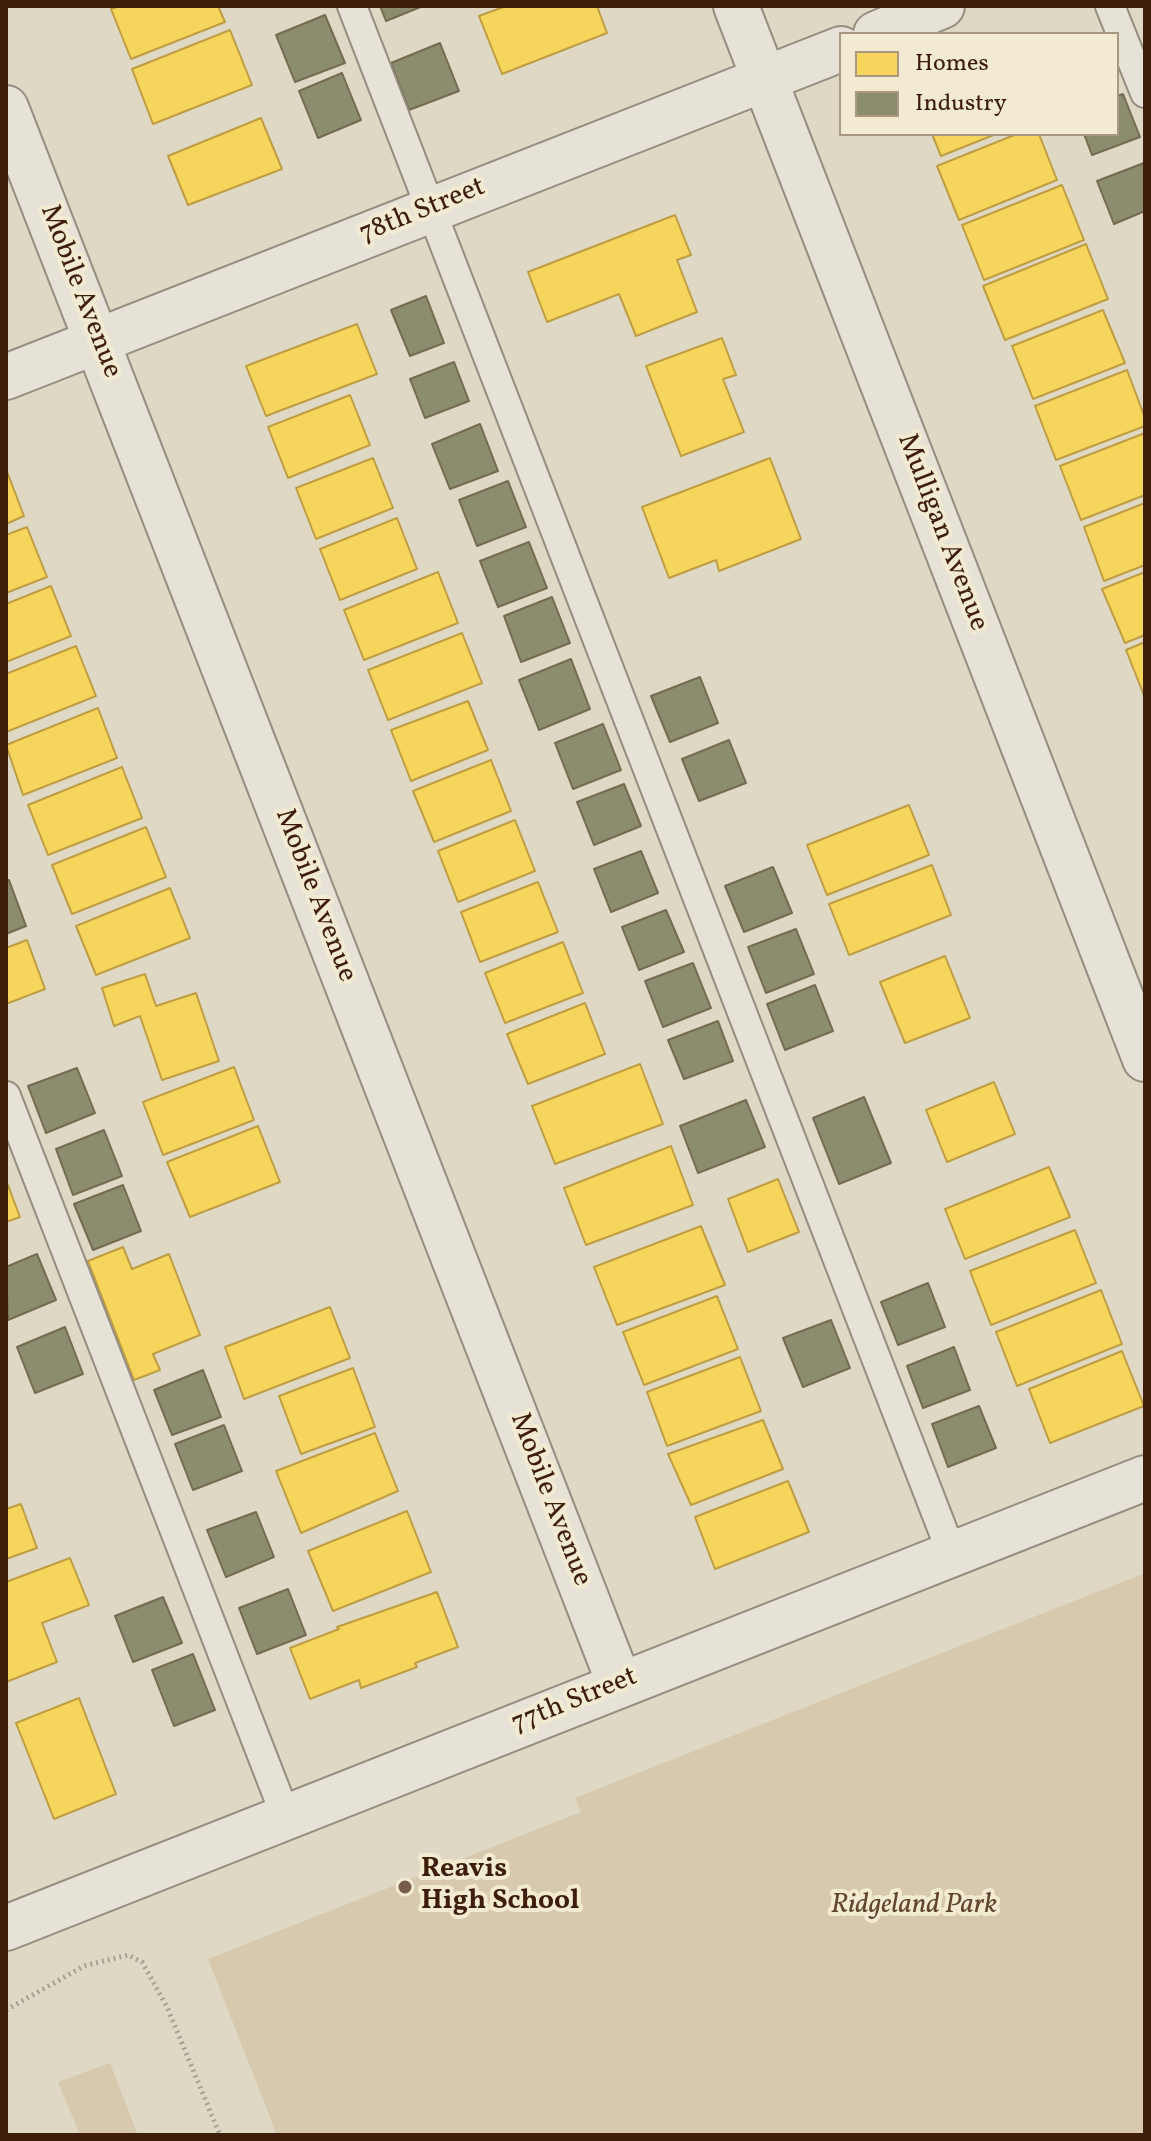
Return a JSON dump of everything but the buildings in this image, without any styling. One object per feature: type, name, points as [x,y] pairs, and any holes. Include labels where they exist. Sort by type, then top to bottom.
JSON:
[{"type":"street","name":"Mulligan Avenue","points":[[736,6],[1145,1059]]},
{"type":"street","points":[[881,32],[942,6]]},
{"type":"street","name":"78th Street","points":[[6,377],[839,50]]},
{"type":"street","name":"Mobile Avenue","points":[[6,108],[620,1685]]},
{"type":"street","name":"77th Street","points":[[6,1928],[1145,1478]]},
{"type":"lane","points":[[352,6],[952,1554]]},
{"type":"lane","points":[[1110,6],[1145,93]]},
{"type":"lane","points":[[6,1096],[286,1817]]},
{"type":"path","points":[[6,2010],[84,1966],[128,1955],[142,1962],[167,2007],[220,2135]]},
{"type":"green space","name":"Ridgeland Park","points":[[1145,1573],[1145,2135],[277,2135],[208,1959],[581,1812],[575,1798]]},
{"type":"green space","points":[[110,2063],[138,2135],[80,2135],[58,2082]]},
{"type":"place","name":"Reavis High School","points":[[405,1887]]}]
